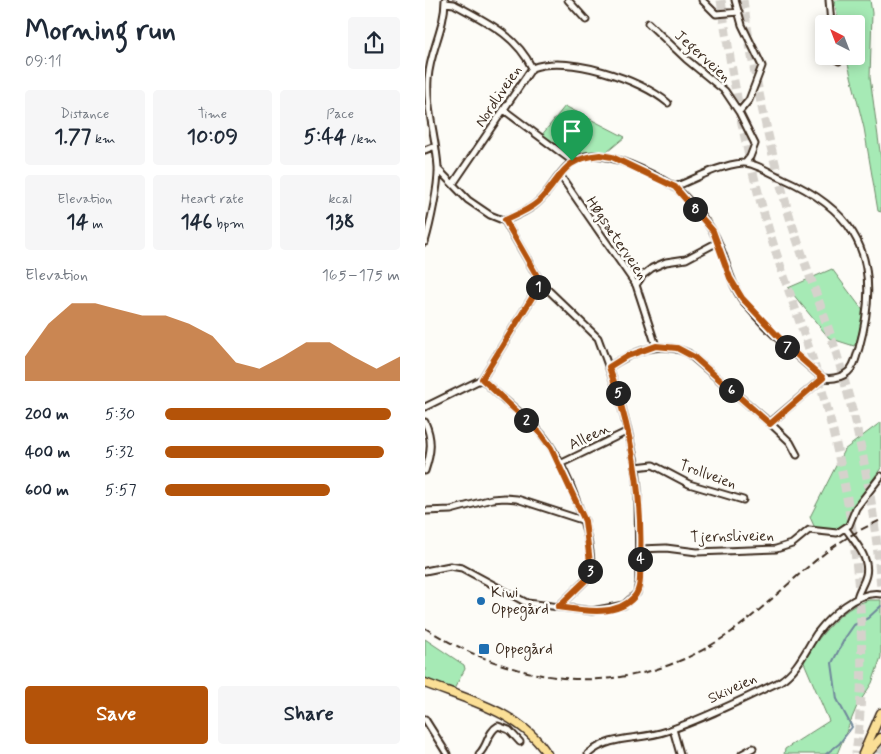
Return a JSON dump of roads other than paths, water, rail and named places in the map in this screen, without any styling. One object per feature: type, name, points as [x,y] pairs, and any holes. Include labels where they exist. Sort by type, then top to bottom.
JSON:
[{"type":"main road","points":[[425,683],[509,717],[533,735],[547,754]]},
{"type":"main road","points":[[863,754],[881,714]]},
{"type":"main road","points":[[867,754],[881,738]]},
{"type":"street","points":[[568,0],[586,20]]},
{"type":"street","points":[[702,0],[716,14],[739,12]]},
{"type":"street","points":[[735,0],[742,25],[762,66],[749,100],[739,112]]},
{"type":"street","points":[[829,0],[830,15]]},
{"type":"street","points":[[425,242],[438,169],[427,92],[432,55],[442,27],[445,1],[494,26],[509,36],[521,48],[532,68]]},
{"type":"street","name":"Jegerveien","points":[[648,23],[686,60],[718,84],[739,112],[755,144],[751,157],[745,163]]},
{"type":"street","points":[[425,53],[432,55]]},
{"type":"street","name":"Nordliveien","points":[[453,184],[532,68],[553,63],[605,72],[651,90],[668,103]]},
{"type":"street","points":[[504,110],[572,161]]},
{"type":"street","points":[[425,150],[435,146]]},
{"type":"street","points":[[505,220],[537,203],[572,161],[585,156],[600,155],[612,157],[675,187],[703,219],[718,242],[730,278],[742,298],[789,348],[823,378]]},
{"type":"street","points":[[675,187],[714,170],[745,163],[793,183],[816,197],[843,221],[858,244],[863,261],[869,305],[855,363],[849,371],[838,377],[823,378],[770,424]]},
{"type":"street","points":[[425,571],[450,566],[462,568],[527,603],[601,611],[630,601],[638,589],[641,549],[636,467],[629,431],[609,367],[594,333],[541,283],[505,220],[490,215],[468,200],[438,169]]},
{"type":"street","name":"Høgsæterveien","points":[[560,175],[636,285],[656,346]]},
{"type":"street","points":[[636,285],[643,275],[652,268],[666,262],[686,259],[718,242]]},
{"type":"street","points":[[425,407],[482,379],[541,283]]},
{"type":"street","points":[[609,367],[625,357],[656,346],[668,346],[687,353],[790,442],[797,455]]},
{"type":"street","points":[[482,379],[540,433],[560,464],[585,521],[590,576],[558,607]]},
{"type":"street","points":[[425,422],[429,431],[431,450],[425,471]]},
{"type":"street","name":"Alleen","points":[[560,464],[629,431]]},
{"type":"street","name":"Trollveien","points":[[636,467],[653,465],[689,484],[743,500]]},
{"type":"street","points":[[846,529],[857,508],[881,476]]},
{"type":"street","points":[[425,511],[451,510],[492,499],[505,498],[585,521]]},
{"type":"street","name":"Tjernsliveien","points":[[641,549],[667,548],[703,552],[776,549],[792,544],[809,530],[831,534],[846,529]]},
{"type":"street","name":"Skiveien","points":[[588,754],[606,742],[650,736],[673,729],[733,704],[787,677],[797,666],[819,631],[857,598],[866,574],[866,564],[860,549],[846,529]]},
{"type":"street","points":[[857,598],[881,594]]},
{"type":"street","points":[[425,719],[447,754]]},
{"type":"street","points":[[479,754],[485,748],[493,730],[498,726],[509,730],[520,742]]},
{"type":"street","points":[[673,729],[680,754]]},
{"type":"street","points":[[742,754],[753,748]]},
{"type":"waterway","points":[[826,754],[839,744],[852,727],[837,699],[832,663],[854,625],[868,618],[881,606]]},
{"type":"tunnel","points":[[721,0],[735,85],[752,169],[772,242],[828,411],[849,508],[856,557],[862,656],[856,754]]},
{"type":"tunnel","points":[[743,0],[751,53],[774,159],[794,230],[833,343],[861,446],[879,560],[881,589]]},
{"type":"tunnel","points":[[880,754],[881,743]]},
{"type":"railway","points":[[425,628],[465,650],[505,666],[546,676],[587,679],[628,676],[668,665],[708,647],[746,621],[825,553],[860,530],[881,520]]},
{"type":"place","name":"Kiwi Oppegård","points":[[481,601]]},
{"type":"place","name":"Oppegård","points":[[484,649]]}]
